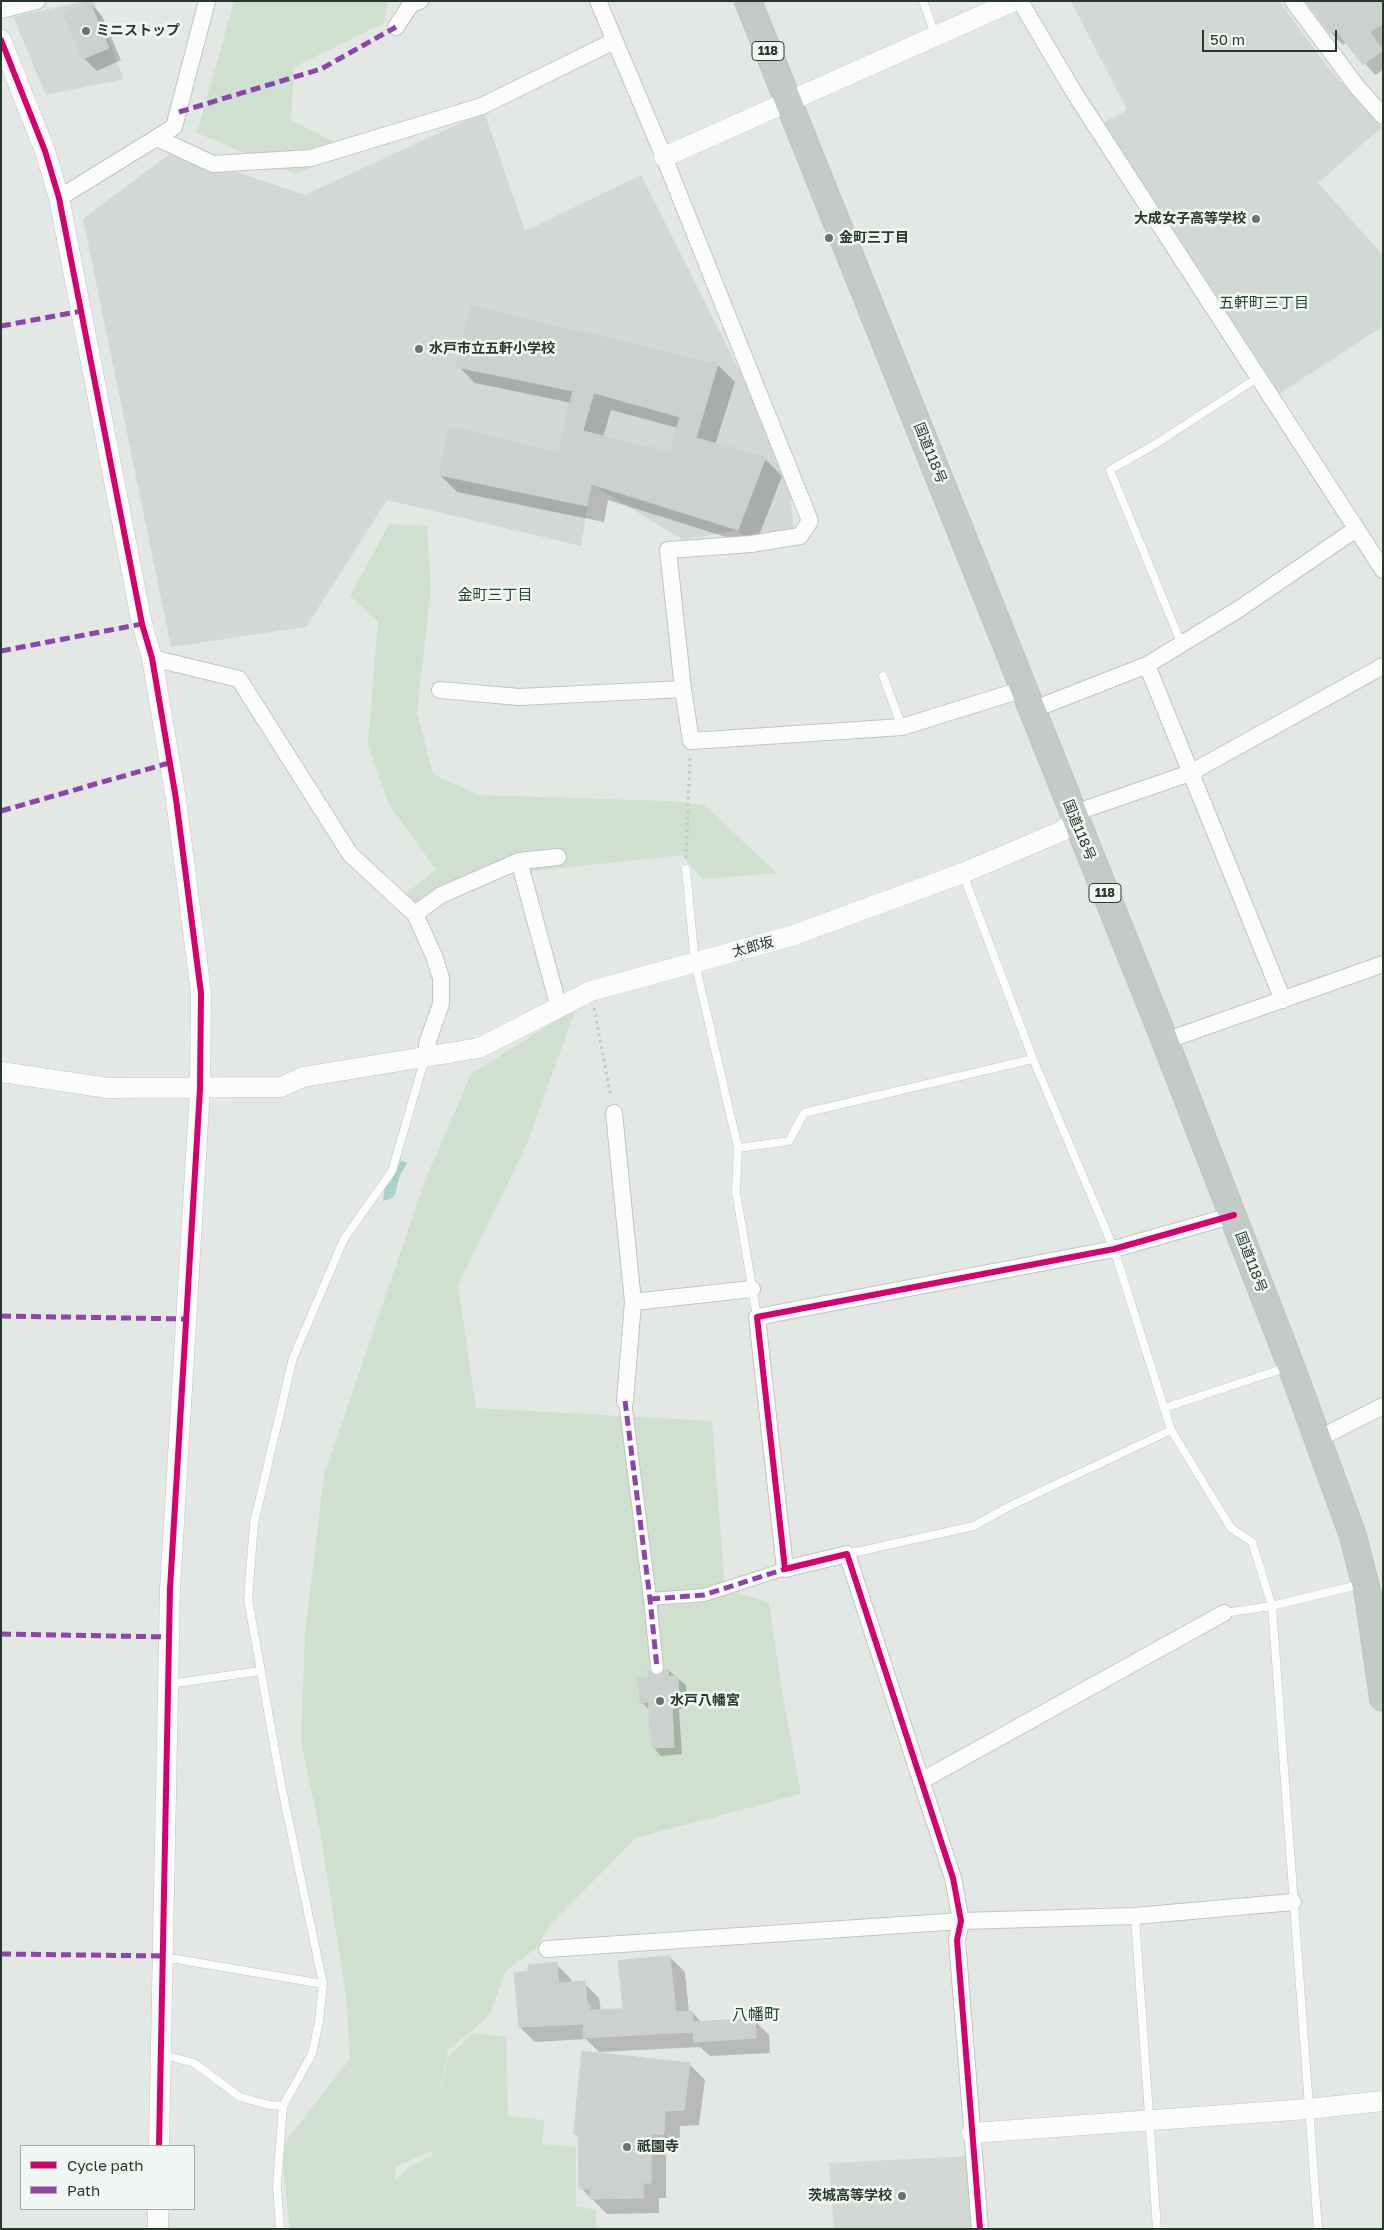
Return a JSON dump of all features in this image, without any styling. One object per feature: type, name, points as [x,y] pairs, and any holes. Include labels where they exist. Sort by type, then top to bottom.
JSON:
[{"type":"highway","name":"国道118号","points":[[748,1],[1234,1215],[1318,1439],[1353,1536],[1369,1591],[1383,1698]]},
{"type":"street","points":[[1,10],[37,1]]},
{"type":"street","points":[[59,198],[174,127],[207,1]]},
{"type":"street","points":[[396,27],[411,4],[420,1]]},
{"type":"street","points":[[598,1],[664,157],[810,521],[800,536],[750,544],[668,550],[683,689],[691,741],[902,727],[1028,699],[1147,666],[1239,609],[1356,530]]},
{"type":"street","points":[[664,157],[788,100],[1014,1]]},
{"type":"street","points":[[1020,1],[1075,94],[1383,570]]},
{"type":"street","points":[[1292,1],[1358,88],[1383,116]]},
{"type":"street","points":[[1,40],[45,151],[59,198],[142,624],[152,658],[176,799],[201,993],[200,1089],[170,1589],[159,2145]]},
{"type":"street","points":[[157,138],[213,164],[311,158],[482,106],[614,41]]},
{"type":"street","points":[[152,658],[239,679],[350,854],[415,914],[434,956],[441,978],[441,1004],[428,1041],[425,1058]]},
{"type":"street","points":[[1147,666],[1283,1000]]},
{"type":"street","points":[[1075,819],[1086,809],[1190,772],[1383,666]]},
{"type":"street","points":[[440,690],[519,697],[683,689]]},
{"type":"street","name":"太郎坂","points":[[1,1072],[108,1088],[200,1089],[281,1087],[303,1077],[479,1048],[591,991],[790,936],[963,873],[1062,831],[1075,819]]},
{"type":"street","points":[[415,914],[441,895],[519,861],[558,857]]},
{"type":"street","points":[[519,861],[559,1008]]},
{"type":"street","points":[[1165,1041],[1383,964]]},
{"type":"street","points":[[614,1113],[634,1302],[625,1401],[657,1668]]},
{"type":"street","points":[[785,1569],[757,1317],[1114,1249],[1234,1215]]},
{"type":"street","points":[[634,1302],[752,1289]]},
{"type":"street","points":[[1318,1439],[1383,1406]]},
{"type":"street","points":[[650,1599],[704,1594],[785,1569],[847,1554],[953,1878],[961,1921],[957,1940],[980,2229]]},
{"type":"street","points":[[921,1782],[1224,1613]]},
{"type":"street","points":[[547,1949],[961,1921],[1135,1916],[1293,1902]]},
{"type":"street","points":[[972,2133],[1383,2101]]},
{"type":"street","points":[[158,2210],[158,2229]]},
{"type":"lane","points":[[923,1],[936,36]]},
{"type":"lane","points":[[1182,645],[1110,470],[1154,445],[1257,378]]},
{"type":"lane","points":[[883,676],[902,727]]},
{"type":"lane","points":[[686,868],[695,963],[738,1148],[736,1192],[757,1317]]},
{"type":"lane","points":[[963,873],[1033,1059],[1114,1249],[1171,1430],[1231,1528],[1252,1542],[1272,1606],[1318,2229]]},
{"type":"lane","points":[[280,2229],[276,2185],[283,2106],[312,2054],[319,2021],[323,1984],[282,1793],[248,1599],[254,1523],[293,1358],[344,1239],[392,1171],[425,1058]]},
{"type":"lane","points":[[738,1148],[789,1141],[804,1113],[1033,1059]]},
{"type":"lane","points":[[1164,1408],[1290,1366]]},
{"type":"lane","points":[[847,1554],[974,1526],[1008,1507],[1171,1430]]},
{"type":"lane","points":[[1224,1613],[1369,1591]]},
{"type":"lane","points":[[167,1684],[260,1671]]},
{"type":"lane","points":[[1135,1916],[1151,2120],[1157,2229]]},
{"type":"lane","points":[[162,1956],[323,1984]]},
{"type":"lane","points":[[161,2054],[194,2063],[240,2097],[269,2105],[283,2106]]},
{"type":"path","points":[[686,868],[691,741]]},
{"type":"path","points":[[591,991],[614,1113]]},
{"type":"shaded area","points":[[85,1],[94,1],[124,79],[46,95],[13,17]]},
{"type":"shaded area","name":"大成女子高等学校","points":[[1071,1],[1279,1],[1330,70],[1382,127],[1318,183],[1383,255],[1383,326],[1276,396],[1101,124],[1127,110]]},
{"type":"shaded area","name":"水戸市立五軒小学校","points":[[484,112],[525,231],[641,175],[788,467],[794,533],[751,544],[738,530],[683,540],[591,484],[581,546],[387,500],[306,627],[171,647],[83,219],[174,151],[305,195]]},
{"type":"shaded area","name":"茨城高等学校","points":[[970,2156],[975,2229],[834,2229],[829,2163]]},
{"type":"green space","points":[[234,1],[388,1],[384,23],[294,67],[291,120],[353,151],[295,174],[197,133]]},
{"type":"green space","points":[[389,524],[427,526],[431,588],[417,712],[433,774],[478,795],[669,801],[704,805],[777,873],[702,879],[682,855],[463,879],[415,911],[402,897],[434,871],[437,871],[388,803],[368,744],[378,621],[350,596]]},
{"type":"green space","points":[[576,1008],[526,1146],[458,1285],[476,1408],[712,1421],[725,1590],[769,1602],[783,1698],[801,1794],[636,1838],[550,1925],[536,1948],[506,1971],[489,2016],[448,2050],[438,2106],[448,2057],[473,2033],[506,2037],[508,2116],[544,2120],[542,2144],[576,2147],[576,2206],[596,2210],[596,2229],[290,2229],[281,2147],[350,2059],[346,1995],[320,1831],[301,1742],[305,1634],[324,1475],[426,1178],[471,1074]],"holes":[[[432,2151],[432,2155],[406,2169],[396,2180],[395,2167]]]},
{"type":"water","points":[[401,1160],[407,1163],[400,1177],[396,1193],[392,1198],[383,1201],[384,1189],[392,1179]]},
{"type":"building","points":[[1306,1],[1383,1],[1383,24],[1370,32],[1383,50],[1363,65],[1336,30],[1330,34]]},
{"type":"building","name":"ミニストップ","points":[[90,2],[109,48],[83,59],[63,14]]},
{"type":"building","points":[[471,306],[718,364],[696,438],[766,457],[738,530],[591,484],[587,506],[439,475],[449,427],[558,452],[573,391],[456,367]],"holes":[[[594,393],[680,417],[670,452],[583,431]]]},
{"type":"building","points":[[665,1669],[668,1669],[669,1676],[678,1676],[679,1700],[672,1701],[674,1747],[652,1748],[648,1702],[640,1703],[638,1678],[649,1678],[648,1670],[657,1676],[662,1674]]},
{"type":"building","points":[[670,1956],[676,2012],[692,2011],[693,2022],[755,2018],[756,2038],[694,2042],[693,2032],[583,2038],[584,2024],[519,2027],[514,1973],[528,1971],[528,1965],[557,1962],[559,1983],[585,1981],[587,2004],[590,2004],[590,2010],[623,2009],[618,1961]]},
{"type":"building","points":[[582,2051],[690,2063],[684,2110],[665,2111],[664,2134],[651,2135],[651,2183],[643,2183],[644,2198],[590,2199],[590,2189],[579,2189],[578,2135],[574,2134]]},
{"type":"marked path","points":[[179,112],[321,69],[396,27]]},
{"type":"marked path","points":[[1,326],[82,311]]},
{"type":"marked path","points":[[1,651],[142,624]]},
{"type":"marked path","points":[[1,811],[169,763]]},
{"type":"marked path","points":[[1,1316],[188,1319]]},
{"type":"marked path","points":[[625,1401],[657,1668]]},
{"type":"marked path","points":[[650,1599],[704,1595],[785,1569]]},
{"type":"marked path","points":[[1,1634],[169,1637]]},
{"type":"marked path","points":[[1,1954],[162,1956]]},
{"type":"cycle path","points":[[1,40],[45,151],[59,198],[142,624],[152,658],[176,799],[201,993],[200,1089],[170,1589],[159,2145]]},
{"type":"cycle path","points":[[980,2229],[957,1940],[961,1921],[953,1878],[847,1554],[785,1569],[757,1317],[1114,1249],[1234,1215]]},
{"type":"place","name":"ミニストップ","points":[[86,31]]},
{"type":"place","name":"大成女子高等学校","points":[[1256,219]]},
{"type":"place","name":"金町三丁目","points":[[829,238]]},
{"type":"place","name":"水戸市立五軒小学校","points":[[419,349]]},
{"type":"place","name":"水戸八幡宮","points":[[660,1701]]},
{"type":"place","name":"祇園寺","points":[[627,2147]]},
{"type":"place","name":"茨城高等学校","points":[[902,2196]]},
{"type":"district","name":"五軒町三丁目","points":[[1264,303]]},
{"type":"district","name":"金町三丁目","points":[[495,595]]},
{"type":"district","name":"八幡町","points":[[756,2015]]}]
